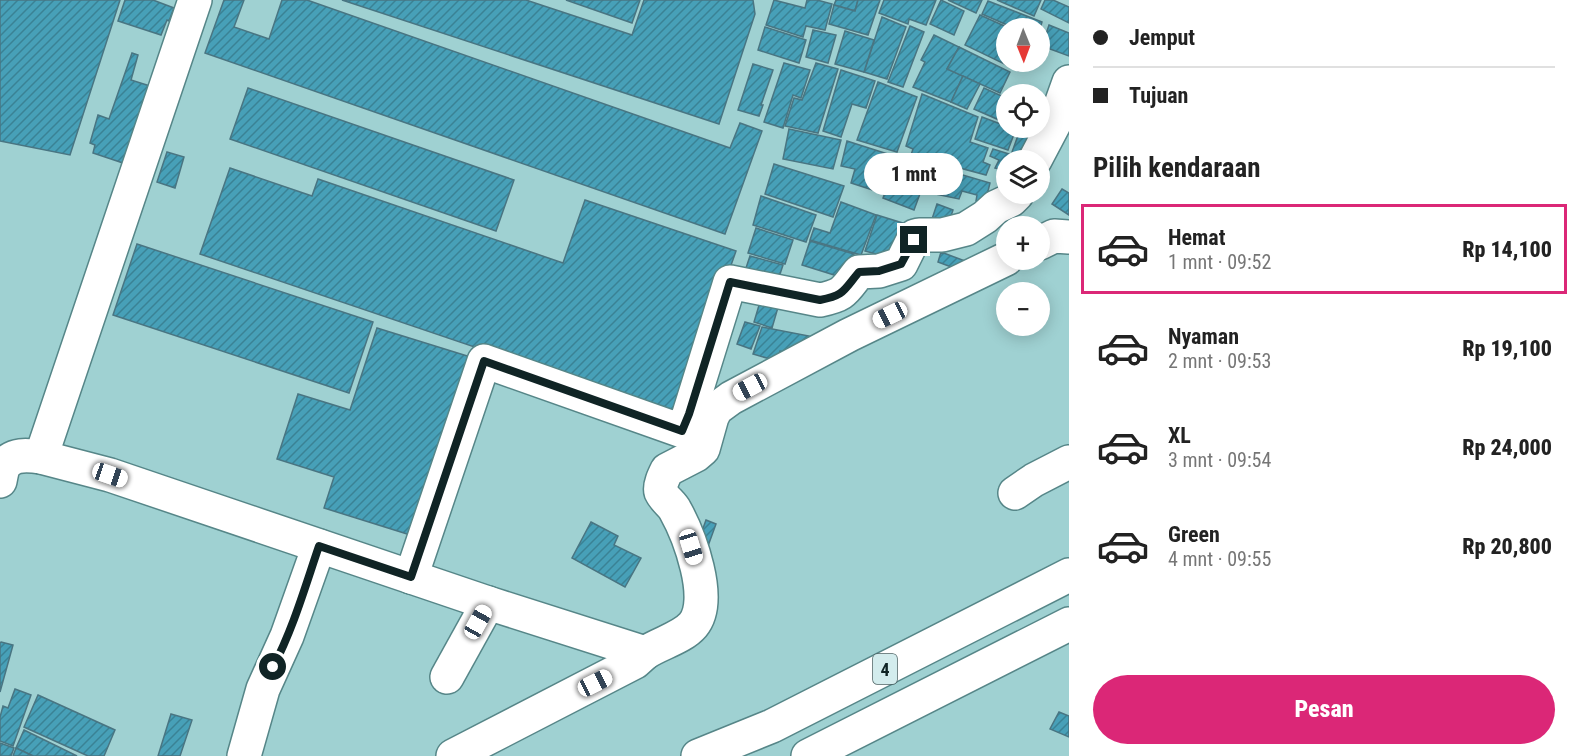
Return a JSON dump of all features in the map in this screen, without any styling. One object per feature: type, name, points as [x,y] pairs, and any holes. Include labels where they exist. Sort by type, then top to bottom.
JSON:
[{"type":"main road","points":[[41,457],[195,0]]},
{"type":"main road","points":[[1040,150],[1054,124],[1069,82]]},
{"type":"main road","points":[[411,577],[484,361],[682,431],[730,282],[820,300],[832,297],[842,294],[859,272],[879,271],[901,264],[915,236],[942,235],[966,229],[1002,204]]},
{"type":"main road","points":[[1050,238],[1069,237]]},
{"type":"main road","points":[[453,756],[635,662],[645,653],[693,625],[702,604],[701,584],[686,532],[674,508],[661,493],[661,485],[667,470],[703,449],[716,409],[731,398],[839,340],[996,264]]},
{"type":"main road","points":[[0,481],[3,466],[14,457],[28,455],[110,475],[488,603],[645,653]]},
{"type":"main road","points":[[1015,493],[1034,480],[1069,462]]},
{"type":"main road","points":[[244,756],[263,689],[287,636],[319,546]]},
{"type":"main road","name":"4","points":[[698,756],[772,726],[1069,575]]},
{"type":"main road","points":[[447,677],[488,603]]},
{"type":"main road","name":"4","points":[[808,756],[1069,624]]},
{"type":"building","points":[[0,0],[120,0],[70,155],[0,141]]},
{"type":"building","points":[[125,0],[153,0],[174,8],[161,35],[118,21]]},
{"type":"building","points":[[224,0],[244,0],[234,27],[269,39],[282,0],[307,0],[730,148],[740,123],[762,131],[725,234],[205,53]]},
{"type":"building","points":[[342,0],[526,0],[632,35],[644,0],[753,0],[755,14],[719,124]]},
{"type":"building","points":[[566,0],[640,0],[632,23]]},
{"type":"building","points":[[774,0],[805,8],[807,0],[832,4],[825,30],[806,26],[803,37],[766,25]]},
{"type":"building","points":[[836,0],[858,0],[855,11],[834,5]]},
{"type":"building","points":[[858,0],[880,0],[868,35],[829,24],[834,5],[855,11]]},
{"type":"building","points":[[884,0],[936,0],[926,25],[909,19],[908,24],[879,13]]},
{"type":"building","points":[[941,0],[964,11],[954,35],[930,24]]},
{"type":"building","points":[[948,0],[982,0],[976,13]]},
{"type":"building","points":[[997,0],[1041,0],[1034,16]]},
{"type":"building","points":[[1045,0],[1053,0],[1069,7],[1069,23],[1041,9]]},
{"type":"building","points":[[988,1],[1032,18],[996,18],[996,20],[982,14]]},
{"type":"building","points":[[980,15],[996,22],[996,60],[965,45]]},
{"type":"building","points":[[882,17],[906,27],[887,79],[864,72]]},
{"type":"building","points":[[1050,25],[1069,33],[1069,56],[1050,49]]},
{"type":"building","points":[[910,26],[924,32],[903,87],[888,82]]},
{"type":"building","points":[[765,27],[806,40],[799,63],[758,50]]},
{"type":"building","points":[[813,30],[836,35],[828,63],[806,57]]},
{"type":"building","points":[[845,31],[874,40],[864,72],[835,64]]},
{"type":"building","points":[[934,35],[959,47],[947,69],[963,76],[951,102],[913,87],[925,62],[921,60]]},
{"type":"building","points":[[959,47],[996,65],[996,72],[1010,72],[1004,84],[996,84],[996,91],[947,69]]},
{"type":"building","points":[[132,53],[138,55],[131,80],[150,86],[123,163],[93,153],[95,145],[90,143],[98,115],[109,119]]},
{"type":"building","points":[[784,63],[810,70],[801,98],[793,95],[783,128],[764,122]]},
{"type":"building","points":[[816,63],[838,69],[818,133],[785,126],[794,98],[802,100]]},
{"type":"building","points":[[753,64],[773,70],[759,116],[738,110]]},
{"type":"building","points":[[841,70],[875,81],[866,108],[852,104],[841,137],[823,131]]},
{"type":"building","points":[[963,76],[980,84],[967,109],[951,102]]},
{"type":"building","points":[[878,82],[917,97],[897,152],[857,140]]},
{"type":"building","points":[[248,88],[514,180],[496,231],[230,139]]},
{"type":"building","points":[[984,88],[996,93],[996,119],[974,109]]},
{"type":"building","points":[[922,94],[978,117],[970,142],[988,148],[983,162],[990,165],[986,175],[911,155],[913,149],[906,146]]},
{"type":"building","points":[[982,117],[996,122],[996,138],[1013,138],[1008,150],[975,139]]},
{"type":"building","points":[[789,129],[841,140],[833,169],[783,159]]},
{"type":"building","points":[[1017,138],[1031,138],[1026,150],[1013,150]]},
{"type":"building","points":[[847,141],[894,156],[882,193],[851,183],[855,169],[841,166]]},
{"type":"building","points":[[993,149],[996,150],[996,159],[990,156]]},
{"type":"building","points":[[167,152],[184,157],[175,188],[157,182]]},
{"type":"building","points":[[898,156],[990,183],[985,203],[976,201],[977,195],[962,191],[959,199],[921,191],[914,210],[883,198]]},
{"type":"building","points":[[774,164],[844,186],[833,217],[765,194]]},
{"type":"building","points":[[230,168],[312,196],[318,179],[563,263],[585,200],[736,251],[678,416],[200,254]]},
{"type":"building","points":[[1062,189],[1069,193],[1069,215],[1052,204]]},
{"type":"building","points":[[761,196],[816,215],[806,242],[753,225]]},
{"type":"building","points":[[841,202],[876,215],[861,255],[810,240],[814,228],[830,233]]},
{"type":"building","points":[[937,204],[953,210],[947,228],[931,222]]},
{"type":"building","points":[[877,215],[906,224],[908,221],[913,223],[898,260],[865,251]]},
{"type":"building","points":[[756,228],[793,240],[785,264],[748,253]]},
{"type":"building","points":[[810,241],[854,254],[847,279],[802,265]]},
{"type":"building","points":[[137,244],[373,322],[349,393],[113,315]]},
{"type":"building","points":[[941,252],[965,261],[962,271],[938,262]]},
{"type":"building","points":[[750,256],[783,265],[776,286],[743,277]]},
{"type":"building","points":[[763,292],[781,297],[772,328],[754,322]]},
{"type":"building","points":[[745,322],[760,326],[751,349],[737,344]]},
{"type":"building","points":[[762,327],[809,336],[804,356],[780,351],[777,361],[753,354]]},
{"type":"building","points":[[377,328],[477,359],[420,538],[324,508],[334,477],[277,459],[298,394],[350,410]]},
{"type":"building","points":[[706,520],[716,524],[708,546],[698,542]]},
{"type":"building","points":[[591,522],[618,536],[614,545],[641,558],[625,587],[572,558]]},
{"type":"building","points":[[0,643],[13,645],[0,692]]},
{"type":"building","points":[[15,689],[31,695],[13,746],[0,741],[0,717],[3,706],[8,708]]},
{"type":"building","points":[[38,695],[115,730],[104,756],[88,756],[24,727]]},
{"type":"building","points":[[1059,712],[1069,716],[1069,737],[1050,729]]},
{"type":"building","points":[[171,714],[192,720],[180,756],[158,756]]},
{"type":"building","points":[[24,730],[77,756],[33,756],[16,748]]},
{"type":"building","points":[[0,743],[14,748],[11,756],[0,756]]},
{"type":"building","points":[[16,748],[33,756],[13,756]]},
{"type":"route","points":[[273,667],[294,617],[319,546],[411,577],[484,361],[682,431],[730,282],[820,300],[842,294],[859,272],[879,271],[901,264],[914,240]]}]
